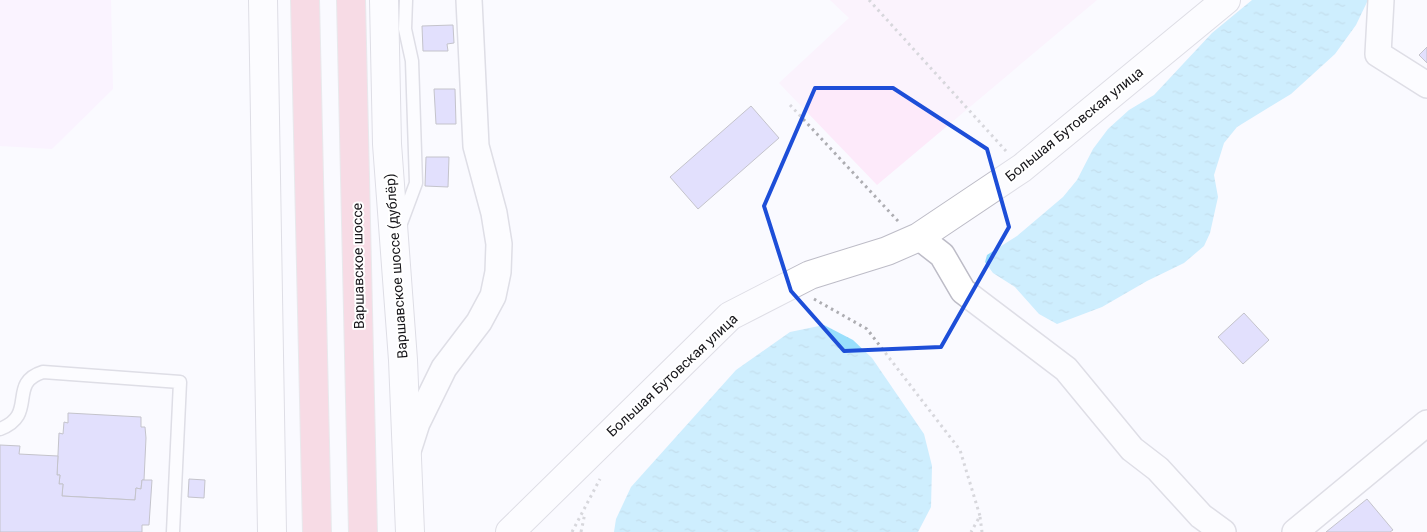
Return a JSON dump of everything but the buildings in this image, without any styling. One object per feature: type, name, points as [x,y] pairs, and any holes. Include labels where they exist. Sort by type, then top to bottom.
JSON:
[{"type":"main road","points":[[263,0],[272,532]]},
{"type":"main road","points":[[305,0],[317,532]]},
{"type":"main road","name":"Варшавское шоссе","points":[[351,0],[363,532]]},
{"type":"main road","name":"Варшавское шоссе (дублёр)","points":[[384,0],[387,144],[395,243],[411,529]]},
{"type":"main road","name":"Большая Бутовская улица","points":[[510,532],[730,316],[810,275],[887,251],[910,231],[1022,168],[1226,0]]},
{"type":"street","points":[[407,454],[417,423],[440,377],[479,322],[493,296],[498,272],[499,244],[494,213],[476,146],[469,0]]},
{"type":"street","points":[[1381,0],[1378,54],[1427,85]]},
{"type":"street","points":[[910,231],[942,255],[963,291],[1066,369],[1132,449],[1158,469],[1201,516],[1223,532]]},
{"type":"street","points":[[1295,532],[1427,423]]},
{"type":"lane","points":[[395,243],[416,183],[412,61],[404,29],[406,0]]},
{"type":"lane","points":[[0,429],[8,426],[20,415],[24,385],[31,376],[43,372],[180,382],[173,532]]},
{"type":"path","points":[[869,0],[1022,168]]},
{"type":"path","points":[[790,104],[910,231]]},
{"type":"path","points":[[807,294],[867,329],[960,450],[980,516],[982,532]]},
{"type":"path","points":[[572,532],[586,509],[602,474]]},
{"type":"path","points":[[582,532],[586,509]]},
{"type":"path","points":[[971,532],[980,516]]},
{"type":"highlighted area","points":[[815,88],[893,88],[987,149],[1009,227],[941,347],[844,351],[791,291],[764,206]]},
{"type":"shaded area","points":[[0,0],[111,0],[113,89],[52,149],[0,146]]},
{"type":"shaded area","points":[[830,0],[1097,0],[877,185],[779,83],[849,18]]},
{"type":"water","points":[[1252,0],[1368,0],[1356,25],[1335,54],[1291,94],[1237,127],[1224,143],[1214,175],[1218,197],[1210,233],[1204,246],[1184,263],[1147,281],[1102,307],[1057,324],[1039,314],[1015,287],[993,273],[985,262],[987,255],[1017,236],[1063,197],[1077,180],[1093,149],[1108,129],[1129,110],[1154,95],[1212,33]]},
{"type":"water","points":[[824,325],[853,340],[872,358],[924,434],[932,466],[931,507],[918,532],[614,532],[616,519],[631,487],[736,370],[790,332]]}]
